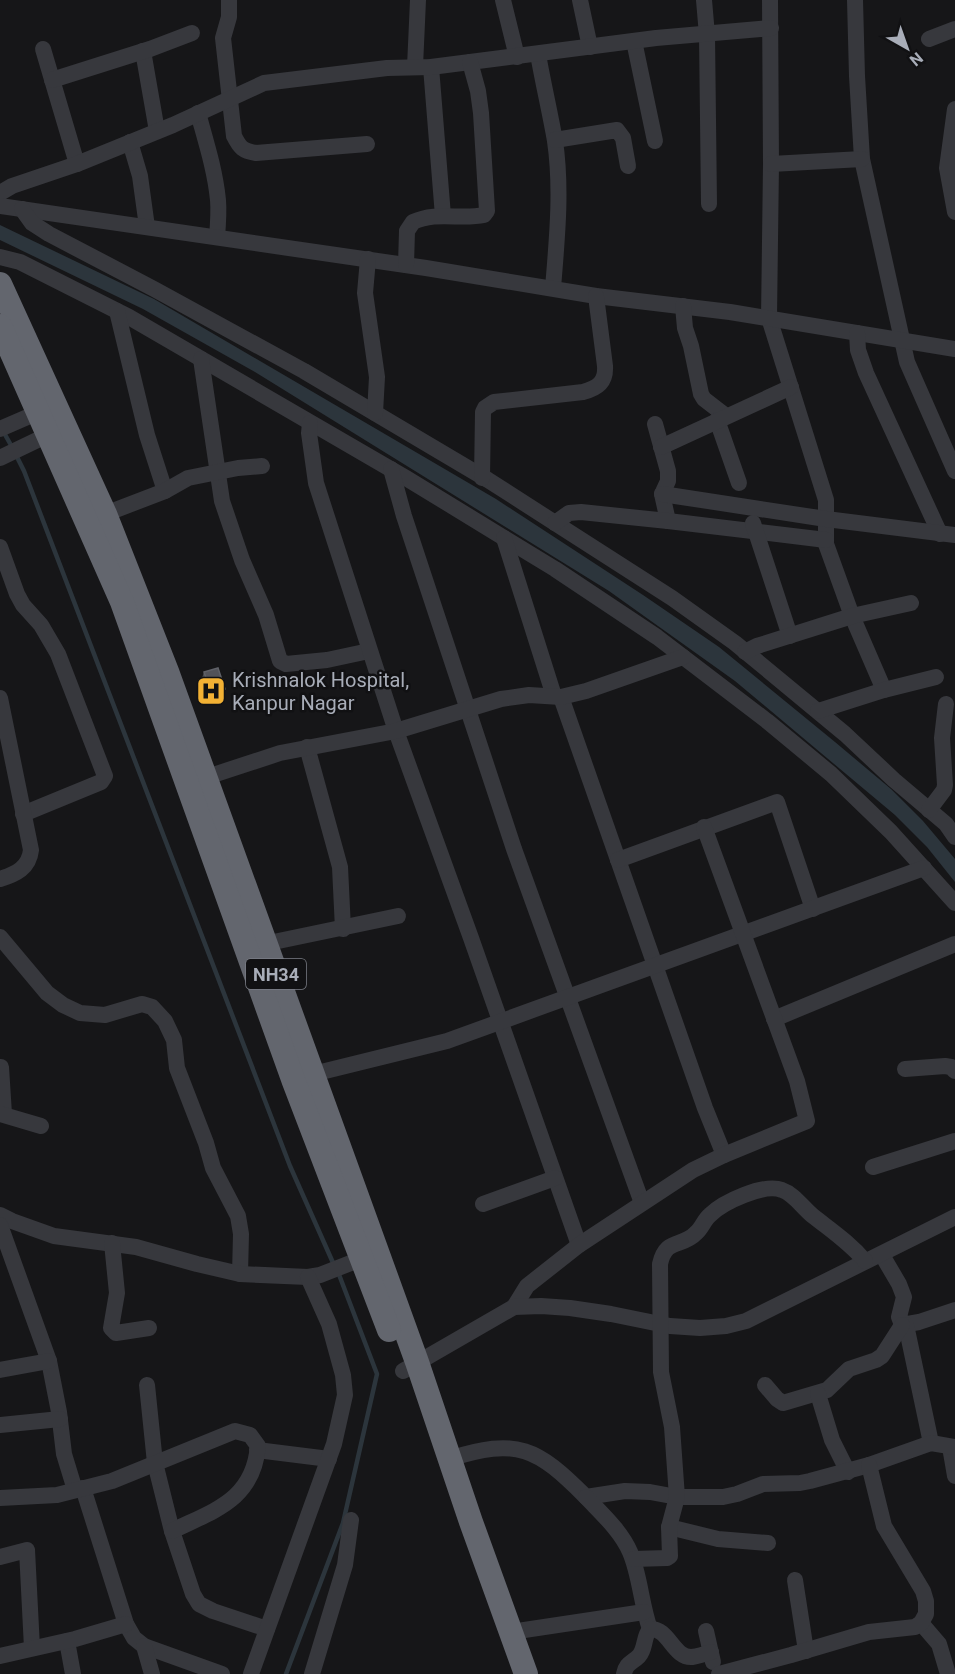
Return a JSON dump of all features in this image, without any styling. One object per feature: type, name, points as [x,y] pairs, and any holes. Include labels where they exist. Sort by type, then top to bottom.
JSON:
[{"type":"highway","name":"NH34","points":[[0,284],[47,424],[105,514],[207,777],[264,944],[303,1078],[352,1263],[410,1366],[468,1557],[512,1674]]},
{"type":"highway","name":"NH34","points":[[0,326],[47,424],[122,602],[410,1366],[448,1459],[526,1674]]},
{"type":"street","points":[[229,0],[229,17],[223,38],[234,136],[239,147],[256,153],[367,144]]},
{"type":"street","points":[[418,0],[423,67],[443,216]]},
{"type":"street","points":[[503,0],[517,57]]},
{"type":"street","points":[[580,0],[590,47]]},
{"type":"street","points":[[704,0],[707,35],[709,204]]},
{"type":"street","points":[[770,0],[769,318],[826,500],[826,540],[852,616],[884,690]]},
{"type":"street","points":[[855,0],[862,159],[907,362],[955,471]]},
{"type":"street","points":[[0,194],[12,186],[77,164],[157,131],[264,83],[352,71],[423,67],[634,41],[771,28]]},
{"type":"street","points":[[929,39],[955,29]]},
{"type":"street","points":[[52,80],[192,33]]},
{"type":"street","points":[[634,41],[655,141]]},
{"type":"street","points":[[43,49],[77,164]]},
{"type":"street","points":[[143,51],[157,131]]},
{"type":"street","points":[[538,54],[555,140],[559,225],[553,288]]},
{"type":"street","points":[[406,265],[408,231],[411,225],[418,220],[443,216],[473,218],[484,215],[487,211],[482,113],[470,62]]},
{"type":"street","points":[[955,108],[947,159],[947,176],[955,212]]},
{"type":"street","points":[[198,113],[215,176],[218,202],[217,237]]},
{"type":"street","points":[[555,140],[617,130],[623,138],[628,166]]},
{"type":"street","points":[[130,142],[140,176],[147,227]]},
{"type":"street","points":[[771,164],[862,159]]},
{"type":"street","points":[[0,206],[368,259],[596,296],[769,318],[955,349]]},
{"type":"street","points":[[22,209],[32,223],[48,234],[214,321],[375,413],[672,598],[745,652],[818,711],[952,828]]},
{"type":"street","points":[[0,257],[20,262],[117,311],[391,469],[601,600],[683,657],[831,774],[891,832],[955,903]]},
{"type":"street","points":[[368,259],[365,293],[377,377],[375,413]]},
{"type":"street","points":[[482,478],[482,419],[485,408],[494,402],[582,392],[602,383],[606,373],[596,296]]},
{"type":"street","points":[[683,306],[685,328],[701,394],[722,418],[740,483]]},
{"type":"street","points":[[117,311],[147,435],[165,491]]},
{"type":"street","points":[[857,333],[858,350],[866,373],[947,535]]},
{"type":"street","points":[[201,359],[222,501],[242,560],[266,615],[280,661],[286,664],[327,660],[369,651]]},
{"type":"street","points":[[661,447],[790,387]]},
{"type":"street","points":[[310,423],[309,433],[316,483],[369,651],[579,1245]]},
{"type":"street","points":[[8,427],[47,424]]},
{"type":"street","points":[[3,457],[47,424]]},
{"type":"street","points":[[655,424],[668,476],[665,508]]},
{"type":"street","points":[[105,514],[165,491],[188,478],[262,466]]},
{"type":"street","points":[[391,469],[467,709],[567,998],[642,1203]]},
{"type":"street","points":[[555,524],[569,513],[749,507],[947,535]]},
{"type":"street","points":[[749,507],[790,636]]},
{"type":"street","points":[[665,508],[756,532],[826,540]]},
{"type":"street","points":[[504,538],[558,697],[724,1155]]},
{"type":"street","points":[[0,547],[16,594],[41,625],[58,654],[105,776],[101,782],[23,814]]},
{"type":"street","points":[[745,652],[757,646],[852,616],[911,603]]},
{"type":"street","points":[[207,777],[280,753],[396,731],[501,699],[529,695],[558,697],[586,691],[683,657]]},
{"type":"street","points":[[818,711],[884,690],[936,677]]},
{"type":"street","points":[[0,698],[31,850],[30,857],[23,868],[0,879]]},
{"type":"street","points":[[929,810],[944,790],[945,785],[942,738],[945,704]]},
{"type":"street","points":[[307,747],[340,867],[343,929]]},
{"type":"street","points":[[618,860],[777,802],[813,909]]},
{"type":"street","points":[[514,1307],[527,1286],[579,1245],[693,1170],[807,1122],[797,1081],[704,827]]},
{"type":"street","points":[[303,1078],[447,1041],[924,868]]},
{"type":"street","points":[[264,944],[398,916]]},
{"type":"street","points":[[0,937],[47,993],[63,1005],[80,1013],[105,1016],[142,1004],[152,1007],[165,1021],[174,1040],[177,1068],[202,1131],[213,1168],[238,1216],[242,1234],[240,1274]]},
{"type":"street","points":[[774,1019],[955,944]]},
{"type":"street","points":[[905,1069],[945,1066],[955,1071]]},
{"type":"street","points":[[1,1067],[2,1114],[41,1126]]},
{"type":"street","points":[[873,1167],[955,1141]]},
{"type":"street","points":[[483,1204],[555,1178]]},
{"type":"street","points":[[633,1559],[669,1557],[671,1554],[669,1527],[677,1497],[672,1427],[661,1372],[660,1264],[667,1247],[694,1236],[709,1216],[720,1207],[761,1188],[770,1187],[784,1190],[811,1215],[846,1240],[865,1261]]},
{"type":"street","points":[[0,1215],[54,1236],[136,1247],[240,1274],[314,1276],[352,1263]]},
{"type":"street","points":[[410,1366],[514,1307],[570,1308],[661,1324],[700,1328],[726,1326],[746,1321],[955,1217]]},
{"type":"street","points":[[0,1225],[49,1361],[64,1454],[79,1489],[126,1624],[134,1638],[144,1646],[222,1674]]},
{"type":"street","points":[[112,1243],[117,1293],[111,1328],[116,1333],[149,1328]]},
{"type":"street","points":[[882,1255],[904,1297],[898,1317],[904,1325],[931,1443]]},
{"type":"street","points":[[250,1674],[328,1459],[345,1395],[343,1375],[314,1276]]},
{"type":"street","points":[[765,1385],[777,1399],[783,1402],[818,1394],[827,1390],[849,1369],[882,1356],[904,1325],[955,1310]]},
{"type":"street","points":[[0,1370],[49,1361]]},
{"type":"street","points":[[147,1385],[155,1463],[172,1531],[193,1594],[199,1604],[267,1629]]},
{"type":"street","points":[[818,1394],[832,1440],[848,1472]]},
{"type":"street","points":[[0,1425],[60,1419]]},
{"type":"street","points":[[0,1498],[57,1495],[112,1481],[235,1431],[249,1435],[255,1441],[257,1450],[244,1489],[234,1499],[172,1531]]},
{"type":"street","points":[[586,1497],[625,1491],[650,1492],[677,1497],[723,1497],[763,1484],[800,1483],[848,1472],[931,1443],[952,1447],[955,1476]]},
{"type":"street","points":[[448,1459],[494,1448],[508,1448],[529,1452],[554,1466],[618,1532],[633,1559],[644,1612],[650,1629]]},
{"type":"street","points":[[257,1450],[328,1459]]},
{"type":"street","points":[[706,1631],[718,1674],[869,1632],[915,1627],[921,1623],[926,1614],[923,1591],[884,1526],[869,1465]]},
{"type":"street","points":[[312,1674],[345,1565],[351,1520]]},
{"type":"street","points":[[669,1527],[717,1539],[768,1543]]},
{"type":"street","points":[[0,1557],[27,1550],[32,1648]]},
{"type":"street","points":[[795,1580],[806,1650]]},
{"type":"street","points":[[510,1632],[644,1612]]},
{"type":"street","points":[[921,1623],[939,1644],[948,1674]]},
{"type":"street","points":[[0,1656],[67,1641],[126,1624]]},
{"type":"street","points":[[650,1629],[660,1631],[683,1656],[692,1657],[711,1652]]},
{"type":"street","points":[[624,1674],[627,1665],[640,1655],[645,1636],[650,1629]]},
{"type":"street","points":[[67,1641],[74,1674]]},
{"type":"street","points":[[144,1646],[152,1674]]},
{"type":"shaded area","points":[[0,225],[154,299],[496,499],[719,647],[891,789],[923,821],[955,859],[955,882],[927,847],[895,815],[735,681],[609,591],[255,372],[143,309],[0,240]]},
{"type":"building","points":[[218,668],[225,689],[211,693],[204,672]]},
{"type":"waterway","points":[[3,431],[12,447]]},
{"type":"waterway","points":[[16,455],[290,1166],[334,1265]]},
{"type":"waterway","points":[[286,1674],[343,1523],[377,1374],[338,1272]]},
{"type":"place","name":"Krishnalok Hospital, Kanpur Nagar","points":[[211,691]]}]
